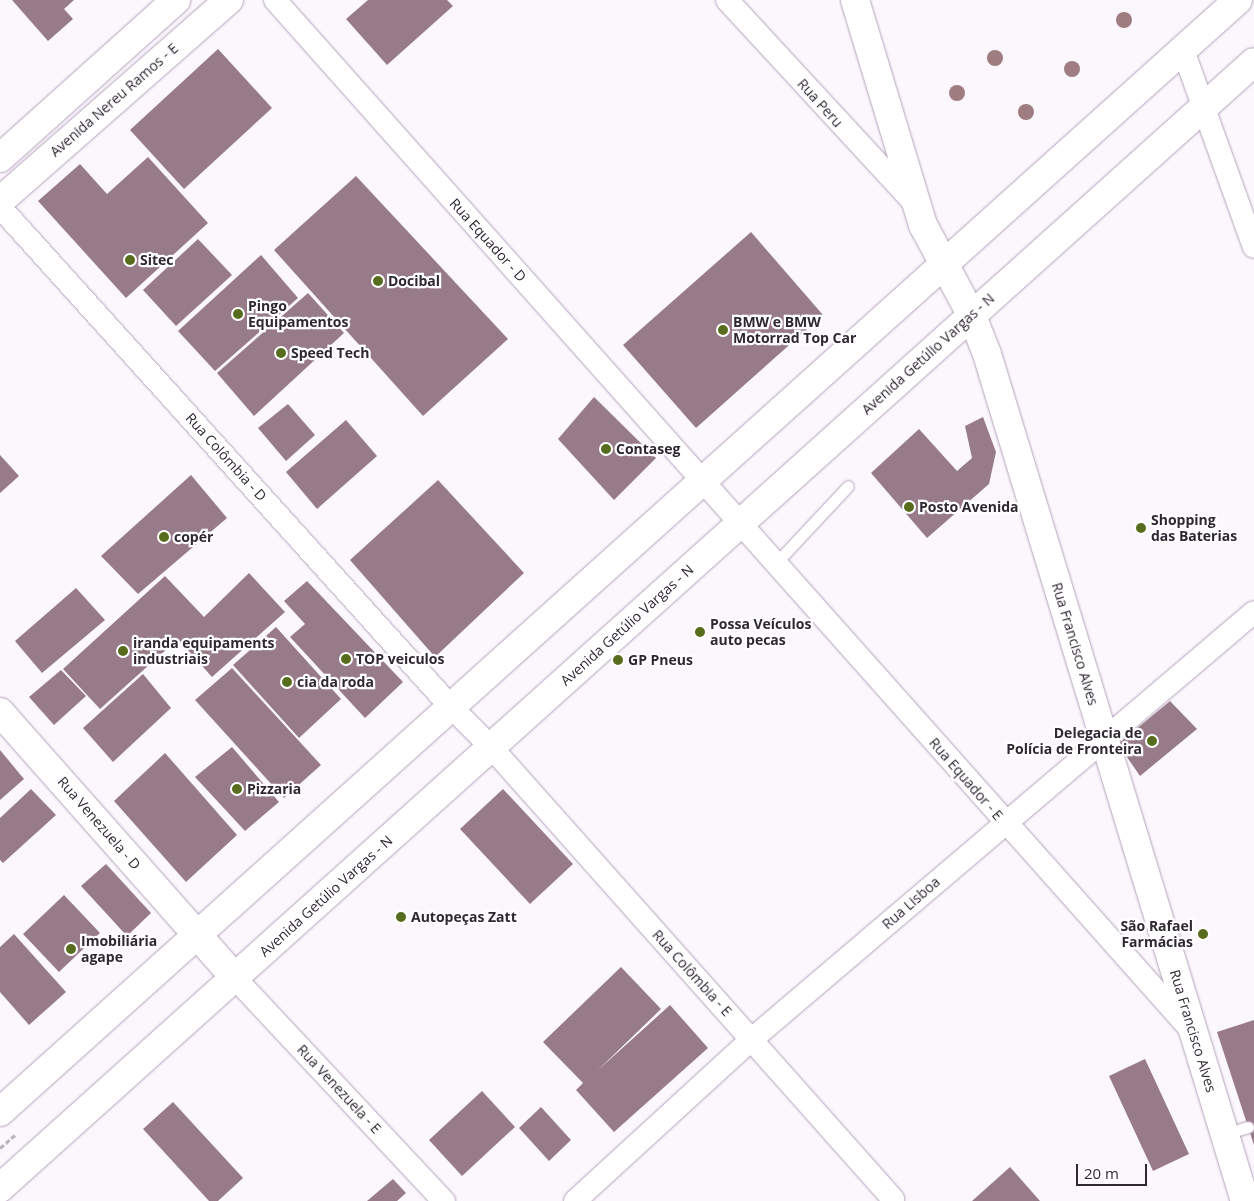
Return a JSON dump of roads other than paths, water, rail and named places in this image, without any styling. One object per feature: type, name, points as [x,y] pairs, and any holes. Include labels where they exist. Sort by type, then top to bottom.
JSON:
[{"type":"street","points":[[0,158],[176,0]]},
{"type":"street","name":"Avenida Nereu Ramos - E","points":[[0,201],[229,0]]},
{"type":"street","name":"Rua Equador - D","points":[[275,0],[741,523]]},
{"type":"street","name":"Rua Peru","points":[[727,0],[915,204]]},
{"type":"street","name":"Rua Francisco Alves","points":[[855,0],[899,137],[915,204],[943,265],[972,316],[987,354],[1194,1033],[1236,1131],[1245,1201]]},
{"type":"street","points":[[0,1112],[701,480],[1238,0]]},
{"type":"street","points":[[1183,50],[1205,105],[1254,247]]},
{"type":"street","name":"Avenida Getúlio Vargas - N","points":[[0,1188],[1254,62]]},
{"type":"street","name":"Rua Colômbia - D","points":[[0,207],[451,706],[491,747]]},
{"type":"street","name":"Rua Equador - E","points":[[741,523],[1194,1033]]},
{"type":"street","name":"Rua Lisboa","points":[[575,1201],[751,1040],[1104,737],[1254,612]]},
{"type":"street","name":"Rua Venezuela - D","points":[[0,712],[235,978]]},
{"type":"street","name":"Rua Colômbia - E","points":[[491,747],[893,1199]]},
{"type":"street","name":"Rua Venezuela - E","points":[[235,978],[444,1201]]},
{"type":"lane","points":[[776,563],[848,486]]},
{"type":"place","name":"Sitec","points":[[130,260]]},
{"type":"place","name":"Docibal","points":[[378,281]]},
{"type":"place","name":"Pingo Equipamentos","points":[[238,314]]},
{"type":"place","name":"BMW e BMW Motorrad Top Car","points":[[723,330]]},
{"type":"place","name":"Speed Tech","points":[[281,353]]},
{"type":"place","name":"Contaseg","points":[[606,449]]},
{"type":"place","name":"Posto Avenida","points":[[909,507]]},
{"type":"place","name":"Shopping das Baterias","points":[[1141,528]]},
{"type":"place","name":"copér","points":[[164,537]]},
{"type":"place","name":"Possa Veículos auto pecas","points":[[700,632]]},
{"type":"place","name":"iranda equipaments industriais","points":[[123,651]]},
{"type":"place","name":"TOP veiculos","points":[[346,659]]},
{"type":"place","name":"GP Pneus","points":[[618,660]]},
{"type":"place","name":"cia da roda","points":[[287,682]]},
{"type":"place","name":"Delegacia de Polícia de Fronteira","points":[[1152,741]]},
{"type":"place","name":"Pizzaria","points":[[237,789]]},
{"type":"place","name":"Autopeças Zatt","points":[[401,917]]},
{"type":"place","name":"São Rafael Farmácias","points":[[1203,934]]},
{"type":"place","name":"Imobiliária agape","points":[[71,949]]}]
